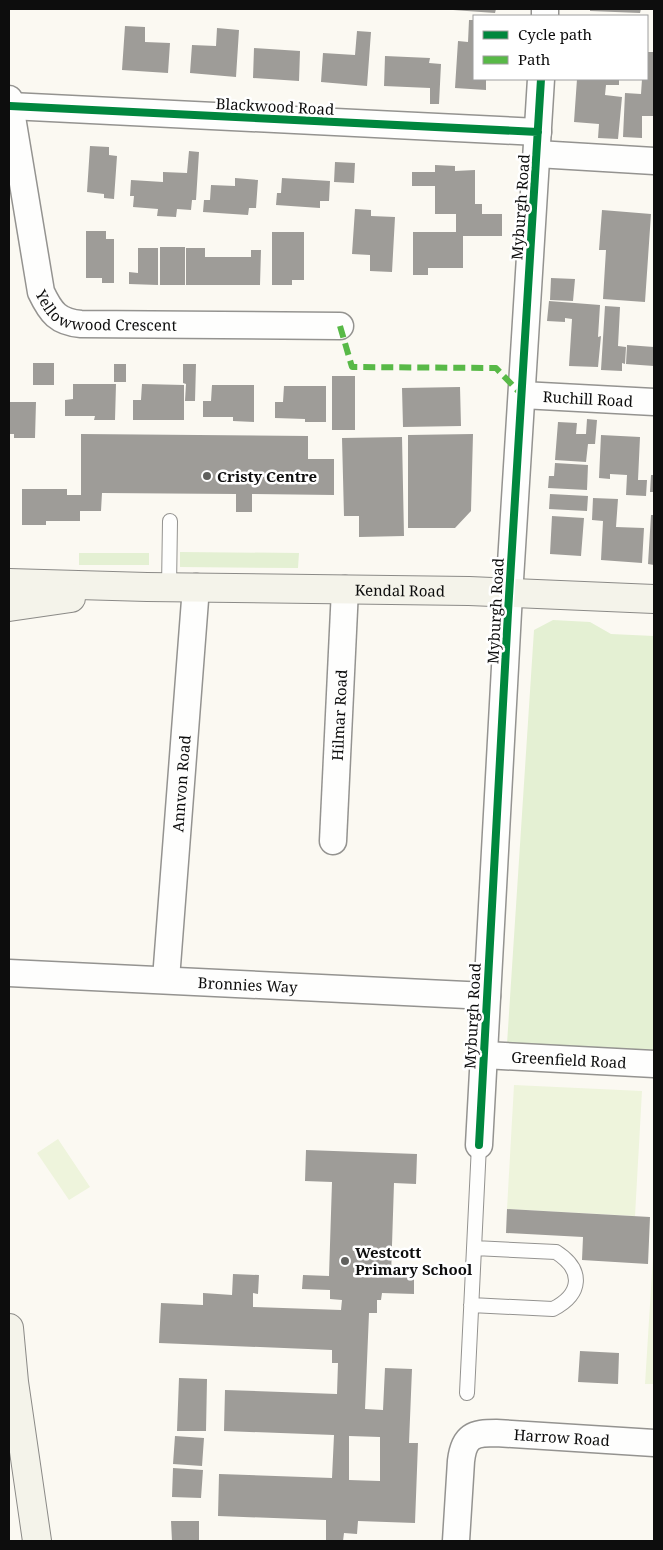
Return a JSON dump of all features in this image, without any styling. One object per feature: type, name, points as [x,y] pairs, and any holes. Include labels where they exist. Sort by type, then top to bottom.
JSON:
[{"type":"main road","name":"Kendal Road","points":[[9,583],[510,593],[654,599]]},
{"type":"main road","name":"Kendal Road","points":[[9,607],[158,587]]},
{"type":"main road","points":[[9,1328],[14,1382],[37,1541]]},
{"type":"street","name":"Myburgh Road","points":[[479,1146],[541,80]]},
{"type":"street","name":"Blackwood Road","points":[[9,103],[538,143],[654,161]]},
{"type":"street","name":"Yellowwood Crescent","points":[[9,103],[41,292],[48,306],[57,316],[68,323],[82,324],[340,326]]},
{"type":"street","name":"Ruchill Road","points":[[522,395],[654,402]]},
{"type":"street","name":"Annvon Road","points":[[166,980],[196,587]]},
{"type":"street","name":"Hilmar Road","points":[[332,841],[345,589]]},
{"type":"street","name":"Bronnies Way","points":[[9,973],[487,996]]},
{"type":"street","name":"Greenfield Road","points":[[484,1055],[654,1064]]},
{"type":"street","name":"Harrow Road","points":[[456,1541],[462,1449],[468,1438],[480,1433],[496,1433],[654,1443]]},
{"type":"lane","points":[[158,587],[170,521]]},
{"type":"lane","points":[[467,1393],[479,1146]]},
{"type":"lane","points":[[471,1305],[553,1309],[564,1303],[571,1296],[576,1276],[566,1258],[556,1252],[474,1248]]},
{"type":"green space","points":[[180,552],[299,553],[298,568],[180,567]]},
{"type":"green space","points":[[79,553],[149,553],[149,565],[79,565]]},
{"type":"green space","points":[[553,620],[590,622],[611,634],[654,636],[654,1052],[507,1044],[534,630]]},
{"type":"green space","points":[[514,1085],[642,1091],[635,1216],[507,1209]]},
{"type":"green space","points":[[58,1139],[90,1187],[69,1200],[37,1153]]},
{"type":"green space","points":[[654,1241],[654,1384],[645,1384]]},
{"type":"building","points":[[454,9],[496,9],[495,13]]},
{"type":"building","points":[[590,9],[641,9],[640,13],[590,11]]},
{"type":"building","points":[[469,20],[473,20],[473,80],[486,80],[486,90],[455,88],[458,41],[468,42]]},
{"type":"building","points":[[125,26],[145,27],[145,42],[170,43],[168,73],[122,70]]},
{"type":"building","points":[[217,28],[239,30],[236,77],[190,73],[192,45],[216,46]]},
{"type":"building","points":[[357,31],[371,32],[367,86],[321,82],[323,53],[355,55]]},
{"type":"building","points":[[254,48],[300,51],[299,81],[253,78]]},
{"type":"building","points":[[648,52],[654,52],[654,116],[642,116],[642,138],[623,137],[625,93],[641,94],[642,80],[648,80]]},
{"type":"building","points":[[385,56],[430,58],[429,63],[441,64],[439,104],[430,104],[430,88],[384,86]]},
{"type":"building","points":[[577,80],[619,80],[619,85],[606,85],[605,95],[622,97],[618,139],[598,138],[599,124],[574,122]]},
{"type":"building","points":[[90,146],[109,147],[109,155],[117,156],[114,199],[104,198],[104,194],[87,192]]},
{"type":"building","points":[[189,151],[199,152],[196,200],[192,200],[191,210],[177,209],[176,217],[157,216],[158,209],[133,207],[134,196],[130,196],[131,180],[163,182],[163,172],[187,173]]},
{"type":"building","points":[[335,162],[355,163],[354,183],[334,182]]},
{"type":"building","points":[[435,165],[455,166],[455,171],[475,170],[475,204],[482,204],[482,214],[502,214],[502,236],[463,236],[463,268],[428,268],[428,275],[413,275],[413,232],[456,232],[456,214],[435,214],[435,186],[412,186],[412,172],[435,172]]},
{"type":"building","points":[[235,178],[258,180],[256,208],[249,208],[248,215],[203,212],[204,200],[210,200],[211,185],[235,186]]},
{"type":"building","points":[[282,178],[330,181],[329,201],[320,201],[320,208],[276,205],[277,193],[281,193]]},
{"type":"building","points":[[355,209],[371,210],[371,216],[395,217],[392,272],[370,271],[370,255],[352,254]]},
{"type":"building","points":[[602,210],[651,214],[645,302],[603,299],[606,250],[599,250]]},
{"type":"building","points":[[86,231],[106,231],[106,239],[114,239],[114,283],[102,283],[102,278],[86,278]]},
{"type":"building","points":[[272,232],[304,232],[304,280],[292,280],[292,285],[272,285]]},
{"type":"building","points":[[160,247],[185,247],[185,285],[160,285]]},
{"type":"building","points":[[138,248],[158,248],[158,285],[129,284],[129,272],[138,273]]},
{"type":"building","points":[[186,248],[205,248],[205,257],[251,257],[251,250],[261,250],[260,285],[186,285]]},
{"type":"building","points":[[551,278],[575,279],[573,301],[550,300]]},
{"type":"building","points":[[549,301],[600,305],[598,337],[601,336],[598,367],[569,366],[572,319],[565,318],[565,322],[547,321]]},
{"type":"building","points":[[605,306],[620,307],[618,346],[626,347],[625,364],[622,363],[622,371],[601,370]]},
{"type":"building","points":[[627,345],[654,347],[654,366],[626,364]]},
{"type":"building","points":[[33,363],[54,363],[54,385],[33,385]]},
{"type":"building","points":[[114,364],[126,364],[126,382],[114,382]]},
{"type":"building","points":[[183,364],[196,364],[195,401],[185,401],[186,384],[183,383]]},
{"type":"building","points":[[332,376],[355,376],[355,430],[332,430]]},
{"type":"building","points":[[73,384],[116,384],[115,420],[94,420],[95,416],[65,416],[65,400],[73,399]]},
{"type":"building","points":[[142,384],[184,385],[184,420],[133,420],[133,400],[141,400]]},
{"type":"building","points":[[212,385],[254,385],[254,422],[233,421],[233,417],[203,417],[203,401],[211,401]]},
{"type":"building","points":[[284,386],[326,386],[326,422],[305,422],[305,419],[275,418],[275,402],[283,402]]},
{"type":"building","points":[[460,387],[461,426],[403,427],[402,388]]},
{"type":"building","points":[[9,402],[36,402],[35,438],[14,438],[14,434],[9,434]]},
{"type":"building","points":[[587,419],[597,420],[595,444],[588,444],[586,462],[555,460],[558,422],[577,423],[576,434],[586,434]]},
{"type":"building","name":"Cristy Centre","points":[[81,434],[308,436],[308,459],[334,459],[334,495],[252,494],[252,512],[236,512],[236,494],[102,493],[101,511],[80,511],[80,521],[46,521],[46,525],[22,525],[22,489],[67,489],[67,495],[81,495]]},
{"type":"building","points":[[473,434],[471,511],[455,528],[408,528],[408,435]]},
{"type":"building","points":[[601,435],[640,437],[638,480],[647,480],[646,496],[626,495],[627,475],[610,474],[610,479],[599,478]]},
{"type":"building","points":[[402,437],[404,536],[359,537],[359,516],[344,516],[342,438]]},
{"type":"building","points":[[555,463],[588,465],[587,490],[548,488],[549,476],[554,476]]},
{"type":"building","points":[[651,475],[654,475],[654,492],[650,492]]},
{"type":"building","points":[[550,494],[588,496],[587,511],[549,509]]},
{"type":"building","points":[[593,498],[618,499],[616,527],[644,528],[642,563],[601,560],[603,521],[592,520]]},
{"type":"building","points":[[651,515],[654,515],[654,565],[648,564]]},
{"type":"building","points":[[552,516],[584,518],[581,556],[550,554]]},
{"type":"building","points":[[306,1150],[417,1154],[416,1184],[394,1183],[391,1276],[414,1277],[414,1294],[382,1293],[381,1300],[377,1300],[377,1313],[369,1313],[365,1409],[383,1410],[385,1368],[412,1369],[409,1443],[418,1443],[415,1523],[358,1521],[357,1534],[344,1533],[343,1541],[326,1541],[326,1520],[218,1516],[219,1474],[332,1478],[334,1435],[224,1431],[225,1390],[337,1394],[338,1363],[332,1363],[332,1350],[159,1343],[161,1303],[203,1305],[203,1293],[232,1295],[233,1274],[259,1275],[258,1294],[253,1293],[253,1307],[341,1310],[342,1300],[330,1299],[330,1290],[302,1289],[303,1275],[329,1276],[332,1182],[305,1181]],"holes":[[[349,1436],[380,1437],[380,1481],[349,1480]]]},
{"type":"building","points":[[507,1209],[650,1217],[648,1264],[582,1260],[583,1237],[506,1233]]},
{"type":"building","points":[[580,1351],[619,1353],[618,1384],[578,1382]]},
{"type":"building","points":[[179,1378],[207,1379],[206,1431],[177,1431]]},
{"type":"building","points":[[175,1436],[204,1438],[202,1466],[173,1464]]},
{"type":"building","points":[[173,1468],[203,1470],[201,1498],[172,1497]]},
{"type":"building","points":[[171,1521],[199,1521],[199,1541],[172,1541]]},
{"type":"marked path","points":[[340,326],[352,367],[496,368],[522,395]]},
{"type":"cycle path","points":[[479,1145],[508,612],[541,80]]},
{"type":"cycle path","points":[[10,106],[538,132]]},
{"type":"place","name":"Cristy Centre","points":[[207,476]]},
{"type":"place","name":"Westcott Primary School","points":[[345,1261]]}]
